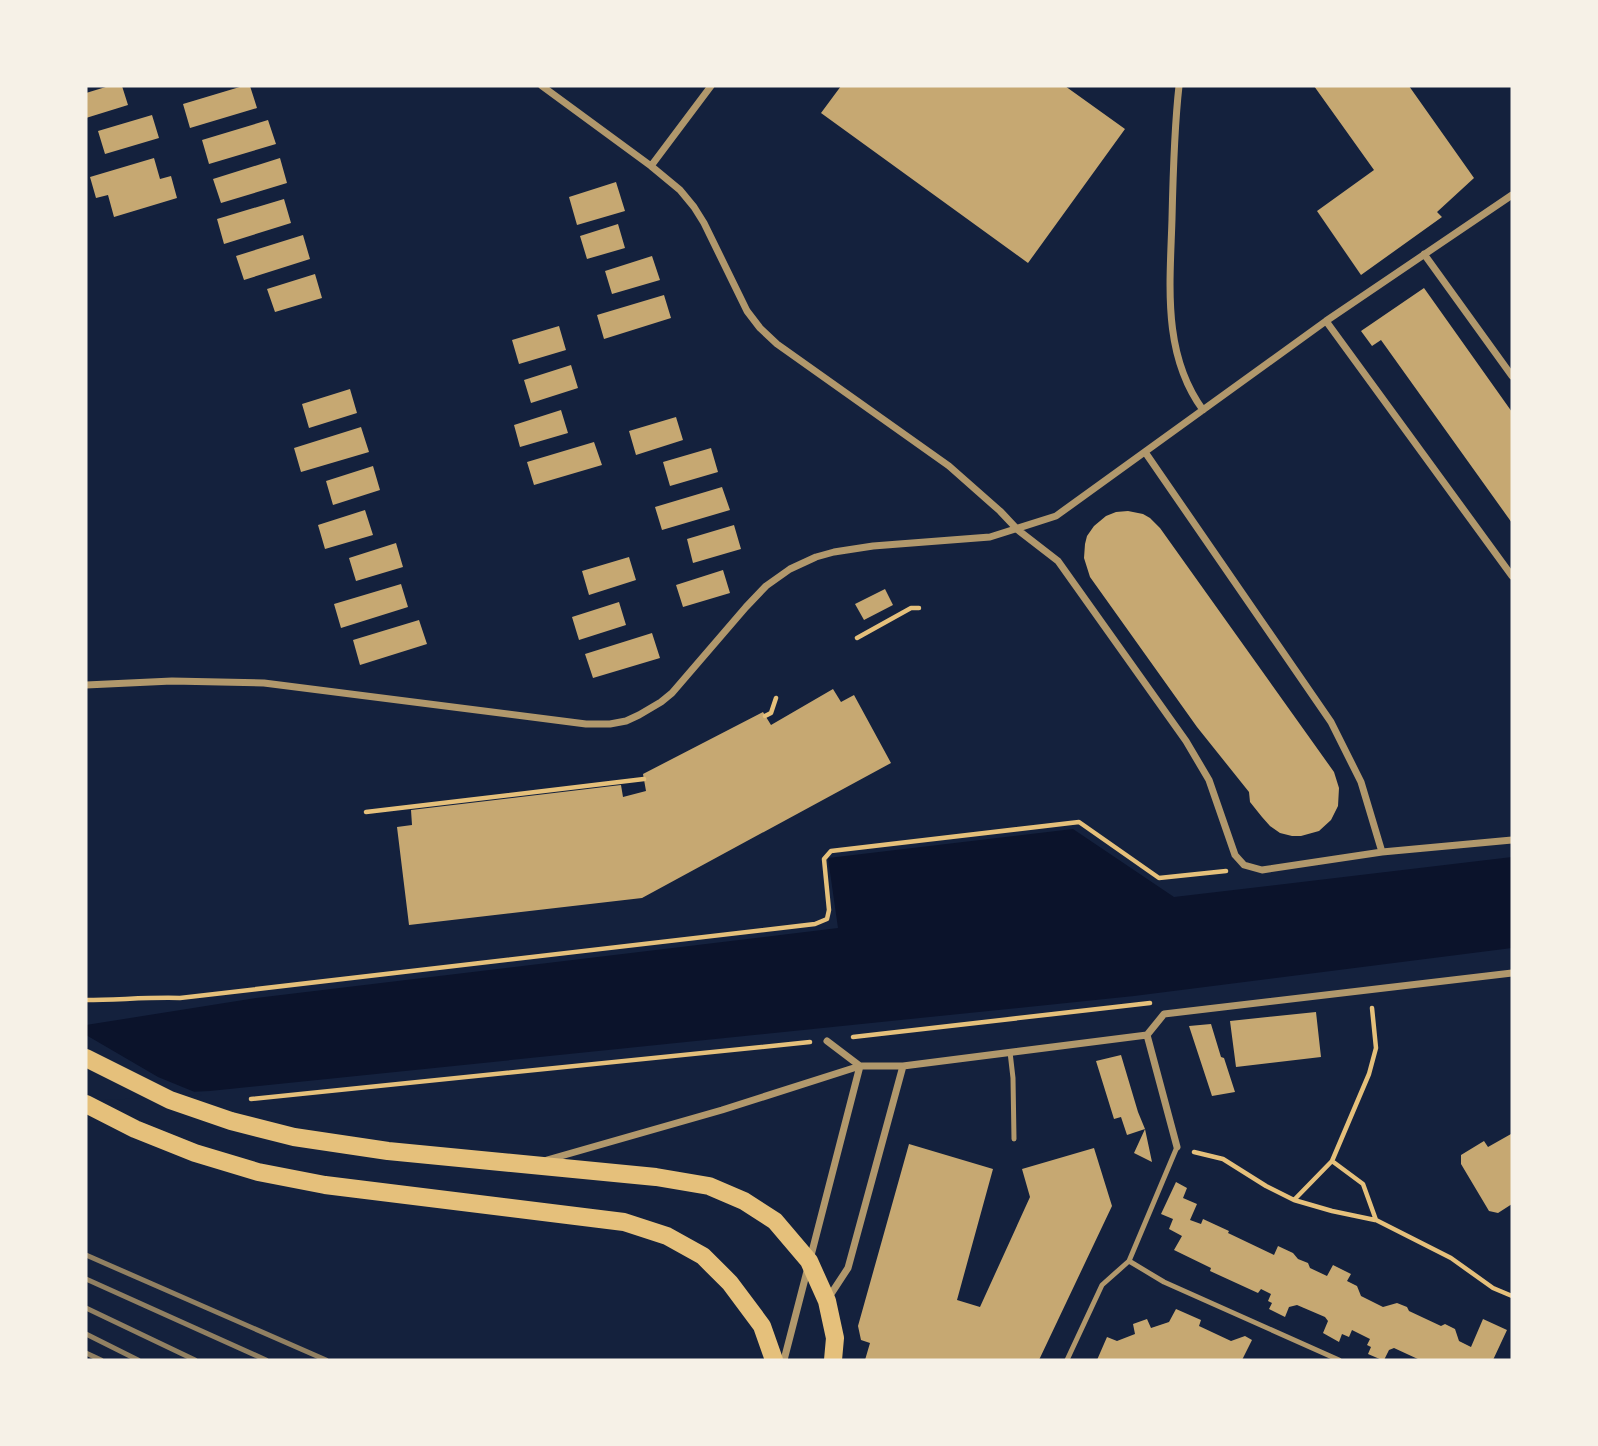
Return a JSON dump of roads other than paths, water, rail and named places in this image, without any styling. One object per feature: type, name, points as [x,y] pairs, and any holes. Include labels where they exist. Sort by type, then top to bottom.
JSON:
[{"type":"main road","points":[[86,1058],[170,1100],[231,1121],[294,1137],[388,1152],[656,1177],[709,1186],[744,1201],[775,1221],[808,1261],[827,1301],[835,1338],[833,1360]]},
{"type":"main road","points":[[86,1104],[159,1139],[245,1168],[325,1185],[625,1222],[667,1236],[704,1256],[730,1283],[762,1326],[774,1360]]},
{"type":"street","points":[[542,86],[680,190],[704,223],[747,311],[768,337],[949,466],[1018,530],[1058,561],[1185,741],[1209,780],[1235,855],[1244,865],[1262,870],[1382,852],[1512,839]]},
{"type":"street","points":[[651,166],[711,86]]},
{"type":"street","points":[[1178,86],[1170,307],[1174,341],[1183,375],[1191,394],[1203,410]]},
{"type":"street","points":[[86,685],[172,681],[264,683],[569,723],[610,724],[626,721],[671,694],[746,607],[766,586],[790,569],[816,557],[854,548],[990,537],[1056,516],[1326,321],[1512,195]]},
{"type":"street","points":[[1424,254],[1512,376]]},
{"type":"street","points":[[1326,321],[1512,574]]},
{"type":"street","points":[[1145,452],[1331,722],[1361,782],[1382,852]]},
{"type":"street","points":[[531,1165],[722,1110],[860,1066],[903,1066],[1147,1035],[1164,1014],[1512,973]]},
{"type":"street","points":[[1147,1035],[1177,1147]]},
{"type":"street","points":[[827,1041],[860,1066]]},
{"type":"street","points":[[784,1360],[860,1066]]},
{"type":"street","points":[[827,1301],[848,1268],[903,1066]]},
{"type":"lane","points":[[1010,1052],[1014,1139]]},
{"type":"lane","points":[[1067,1360],[1102,1285],[1129,1261],[1177,1147]]},
{"type":"lane","points":[[1129,1261],[1164,1282],[1339,1360]]},
{"type":"water","points":[[1073,829],[1174,897],[1512,857],[1512,948],[1134,996],[210,1091],[86,1097],[86,1025],[256,998],[838,928],[828,858]]},
{"type":"railway","points":[[86,1255],[326,1360]]},
{"type":"railway","points":[[86,1279],[266,1360]]},
{"type":"railway","points":[[86,1308],[195,1360]]},
{"type":"railway","points":[[86,1334],[138,1360]]},
{"type":"railway","points":[[86,1353],[101,1360]]}]
